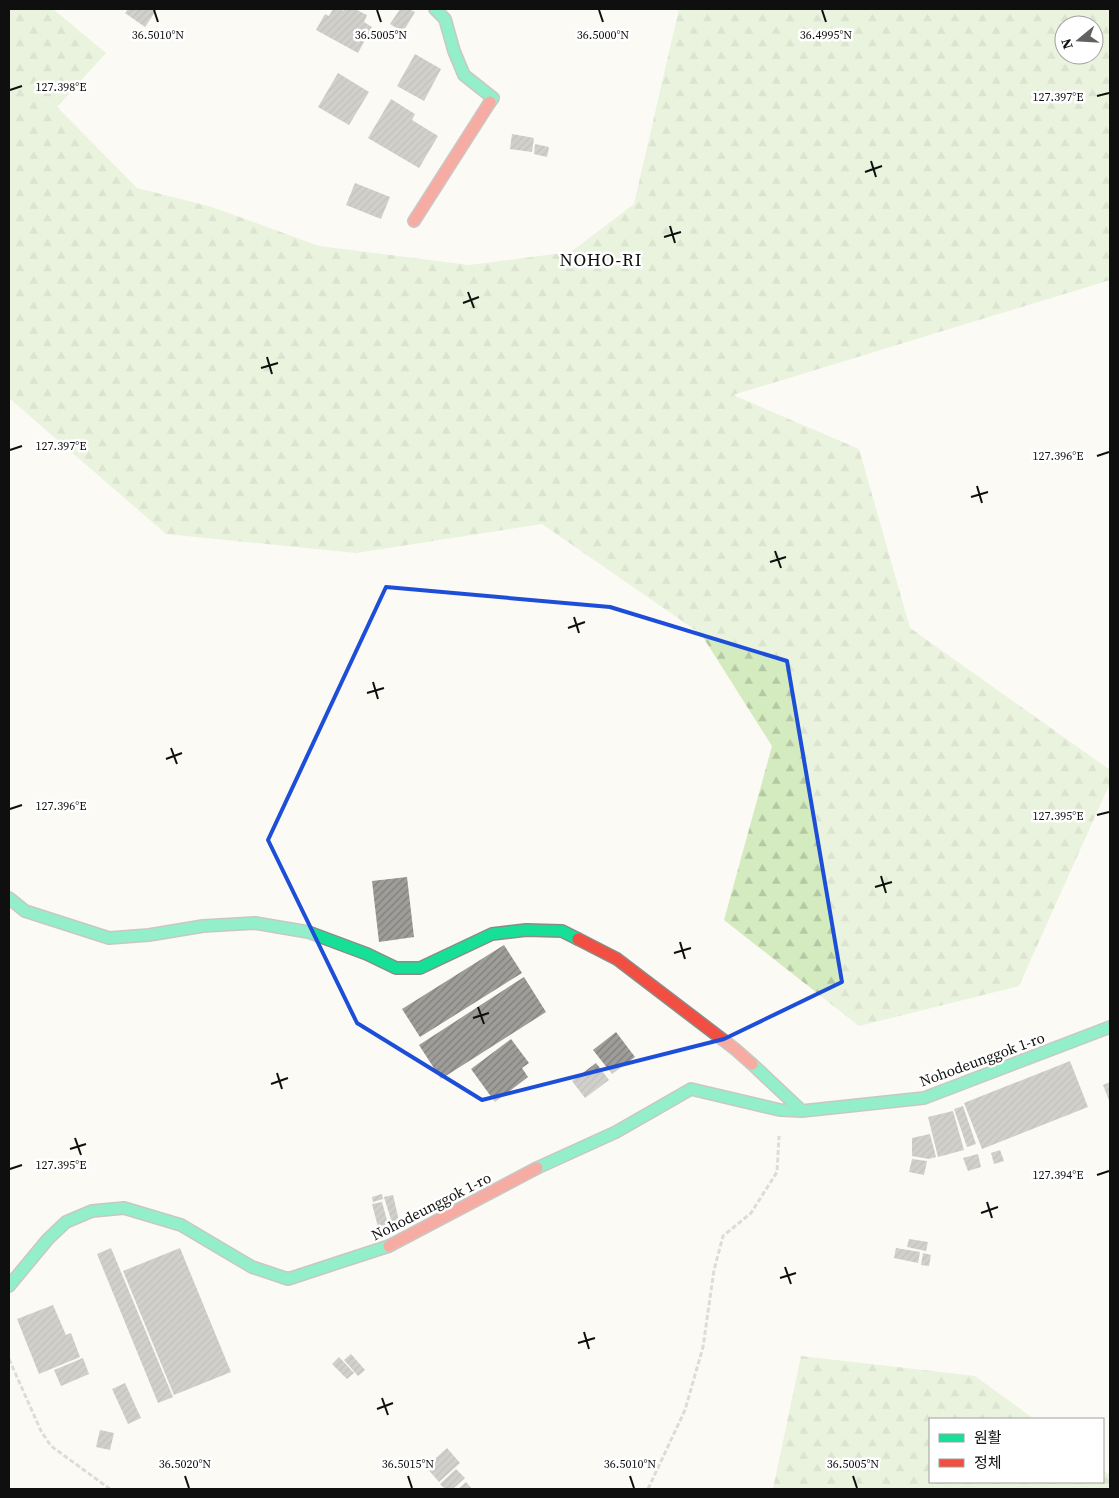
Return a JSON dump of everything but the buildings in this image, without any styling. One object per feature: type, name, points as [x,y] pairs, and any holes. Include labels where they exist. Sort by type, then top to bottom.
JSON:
[{"type":"street","points":[[414,221],[492,98],[464,75],[454,51],[445,19],[435,9]]},
{"type":"street","points":[[9,898],[25,911],[109,938],[149,935],[203,926],[255,923],[308,932],[367,954],[396,968],[420,968],[492,934],[526,930],[562,931],[617,959],[735,1049],[802,1111]]},
{"type":"street","name":"Nohodeunggok 1-ro","points":[[9,1286],[48,1239],[66,1222],[92,1211],[124,1208],[181,1225],[252,1268],[288,1279],[383,1249],[529,1172],[616,1132],[691,1089],[780,1110],[802,1111],[924,1098],[1110,1027]]},
{"type":"path","points":[[648,1489],[686,1410],[703,1347],[714,1270],[723,1236],[751,1213],[777,1172],[780,1110]]},
{"type":"path","points":[[9,1359],[41,1431],[51,1446],[110,1489]]},
{"type":"highlighted area","points":[[386,587],[610,607],[787,661],[842,982],[724,1039],[482,1100],[357,1023],[268,840]]},
{"type":"green space","points":[[9,9],[53,9],[106,53],[57,107],[137,188],[212,207],[319,246],[469,265],[571,252],[634,204],[679,9],[1110,9],[1110,280],[733,395],[859,449],[910,628],[1110,770],[1110,783],[1019,986],[859,1026],[724,920],[772,746],[701,634],[542,524],[356,553],[166,534],[9,398]]},
{"type":"green space","points":[[801,1356],[975,1376],[1033,1418],[929,1418],[929,1483],[1104,1483],[1104,1471],[1110,1475],[1110,1489],[773,1489]]},
{"type":"traffic: fast","points":[[435,9],[445,19],[454,51],[464,75],[493,98],[490,102]]},
{"type":"traffic: fast","points":[[9,898],[25,911],[109,938],[149,935],[203,926],[255,923],[308,932],[367,954],[396,968],[420,968],[492,934],[526,930],[562,931],[578,939]]},
{"type":"traffic: fast","points":[[537,1168],[616,1132],[691,1089],[780,1110],[802,1111],[924,1098],[1110,1027]]},
{"type":"traffic: fast","points":[[752,1064],[802,1111]]},
{"type":"traffic: fast","points":[[9,1286],[48,1239],[66,1222],[92,1211],[124,1208],[181,1225],[252,1267],[288,1279],[389,1246]]},
{"type":"traffic: jam","points":[[414,221],[490,102]]},
{"type":"traffic: jam","points":[[578,939],[617,959],[752,1064]]},
{"type":"traffic: jam","points":[[389,1246],[537,1168]]},
{"type":"district","name":"NOHO-RI","points":[[601,259]]}]
